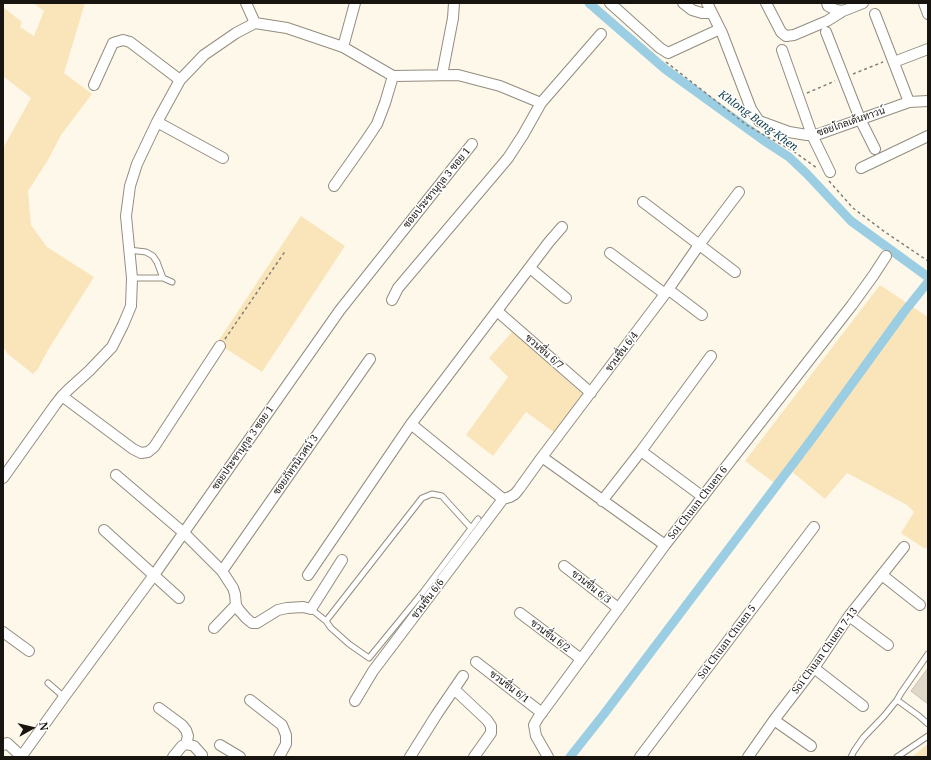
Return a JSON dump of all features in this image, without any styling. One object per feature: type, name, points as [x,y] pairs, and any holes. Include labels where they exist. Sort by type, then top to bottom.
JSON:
[{"type":"street","points":[[246,3],[255,23]]},
{"type":"street","points":[[343,47],[355,3]]},
{"type":"street","points":[[442,75],[453,18],[454,3]]},
{"type":"street","points":[[610,3],[660,48],[668,53],[720,29]]},
{"type":"street","points":[[683,3],[692,10],[702,13],[712,13]]},
{"type":"street","name":"ซอยโกลเด้นทาวน์","points":[[707,3],[720,29],[752,109],[759,121],[789,132],[812,135],[819,134],[909,102],[928,100]]},
{"type":"street","points":[[766,3],[781,32],[786,36],[794,35],[827,21],[843,11],[863,3]]},
{"type":"street","points":[[827,3],[828,6],[836,10],[843,11]]},
{"type":"street","points":[[924,3],[928,14]]},
{"type":"street","points":[[875,14],[909,102]]},
{"type":"street","points":[[3,478],[62,396],[112,347],[123,325],[131,306],[132,278],[126,216],[130,186],[137,164],[157,122],[180,80],[204,54],[236,33],[255,23],[287,28],[343,47],[393,76],[458,75],[500,86],[541,103]]},
{"type":"street","points":[[826,32],[860,119],[875,149]]},
{"type":"street","points":[[392,300],[398,288],[508,158],[541,103],[601,34]]},
{"type":"street","points":[[94,86],[113,43],[123,40],[130,42],[180,80]]},
{"type":"street","points":[[894,62],[928,49]]},
{"type":"street","points":[[782,50],[826,174]]},
{"type":"street","points":[[334,186],[376,124],[385,103],[393,76]]},
{"type":"street","points":[[157,122],[223,158]]},
{"type":"street","points":[[861,168],[928,136]]},
{"type":"street","name":"ซอยประชานุกูล 3 ซอย 1","points":[[21,757],[184,533],[340,310],[472,144]]},
{"type":"street","name":"ชวนชื่น 6/4","points":[[503,499],[515,494],[519,489],[667,292],[699,245],[739,192]]},
{"type":"street","points":[[643,202],[735,272]]},
{"type":"street","points":[[308,575],[411,424],[562,227]]},
{"type":"street","points":[[610,253],[702,315]]},
{"type":"street","name":"Soi Chuan Chuen 6","points":[[548,757],[534,732],[534,725],[542,712],[665,545],[852,305],[886,256]]},
{"type":"street","points":[[530,268],[566,298]]},
{"type":"street","name":"ชวนชื่น 6/7","points":[[497,311],[591,393]]},
{"type":"street","points":[[62,396],[133,449],[141,453],[148,452],[154,447],[220,346]]},
{"type":"street","points":[[602,500],[711,356]]},
{"type":"street","name":"ซอยภัทรนิเวศน์ 3","points":[[222,571],[370,359]]},
{"type":"street","points":[[411,424],[503,499]]},
{"type":"street","points":[[640,451],[703,497]]},
{"type":"street","points":[[542,457],[665,545]]},
{"type":"street","points":[[116,475],[184,533],[222,571],[233,588],[236,605],[252,623],[257,623],[278,610],[303,607],[311,609],[342,560]]},
{"type":"street","name":"ชวนชื่น 6/6","points":[[355,701],[373,671],[503,499]]},
{"type":"street","name":"Soi Chuan Chuen 5","points":[[640,757],[814,527]]},
{"type":"street","points":[[104,530],[178,598]]},
{"type":"street","name":"Soi Chuan Chuen 7-13","points":[[748,757],[814,668],[849,616],[904,547]]},
{"type":"street","name":"ชวนชื่น 6/3","points":[[564,566],[618,608]]},
{"type":"street","points":[[882,575],[920,605]]},
{"type":"street","points":[[214,628],[236,605]]},
{"type":"street","name":"ชวนชื่น 6/2","points":[[520,613],[581,659]]},
{"type":"street","points":[[849,616],[888,645]]},
{"type":"street","points":[[3,632],[29,651]]},
{"type":"street","name":"ชวนชื่น 6/1","points":[[476,662],[542,712]]},
{"type":"street","points":[[814,668],[863,706]]},
{"type":"street","points":[[410,757],[463,676]]},
{"type":"street","points":[[454,689],[487,720],[491,726],[491,733],[474,757]]},
{"type":"street","points":[[250,700],[282,725],[286,735],[286,744],[279,757]]},
{"type":"street","points":[[159,708],[182,725],[188,736],[186,744],[182,746],[173,757]]},
{"type":"street","points":[[774,720],[811,746]]},
{"type":"street","points":[[3,745],[7,743],[21,757]]},
{"type":"street","points":[[186,744],[194,746],[202,757]]},
{"type":"street","points":[[220,745],[240,757]]},
{"type":"lane","points":[[129,250],[146,252],[153,256],[163,278]]},
{"type":"lane","points":[[132,278],[163,278],[172,282]]},
{"type":"lane","points":[[326,621],[422,498],[432,494],[442,496],[471,528]]},
{"type":"lane","points":[[311,609],[326,621],[331,628],[349,644],[369,658],[423,592],[478,519]]},
{"type":"lane","points":[[852,757],[854,751],[863,738],[897,700],[928,654]]},
{"type":"lane","points":[[48,683],[64,697]]},
{"type":"lane","points":[[897,700],[928,724]]},
{"type":"lane","points":[[897,757],[928,736]]},
{"type":"path","points":[[664,61],[748,126],[793,151],[826,174],[853,208],[928,261]]},
{"type":"path","points":[[220,346],[286,250]]},
{"type":"shaded area","points":[[33,3],[85,3],[64,73],[92,94],[61,135],[48,160],[28,191],[31,225],[47,247],[94,277],[48,350],[38,369],[33,374],[8,354],[3,347],[3,148],[31,98],[3,76],[3,7],[22,22],[20,27],[34,36],[44,11]]},
{"type":"shaded area","points":[[301,216],[345,246],[262,372],[217,343]]},
{"type":"shaded area","points":[[880,285],[928,317],[928,546],[925,549],[901,533],[914,512],[907,505],[847,473],[825,499],[790,470],[780,487],[745,461]]},
{"type":"shaded area","points":[[512,332],[583,394],[555,433],[526,412],[493,456],[466,435],[508,377],[489,358]]},
{"type":"shaded area","points":[[928,745],[928,757],[912,757],[924,747]]},
{"type":"building","points":[[928,668],[928,704],[911,691]]},
{"type":"waterway","name":"Khlong Bang Khen","points":[[589,3],[665,69],[789,157],[851,221],[928,277]]},
{"type":"waterway","points":[[570,757],[814,436],[904,312],[928,282]]}]
